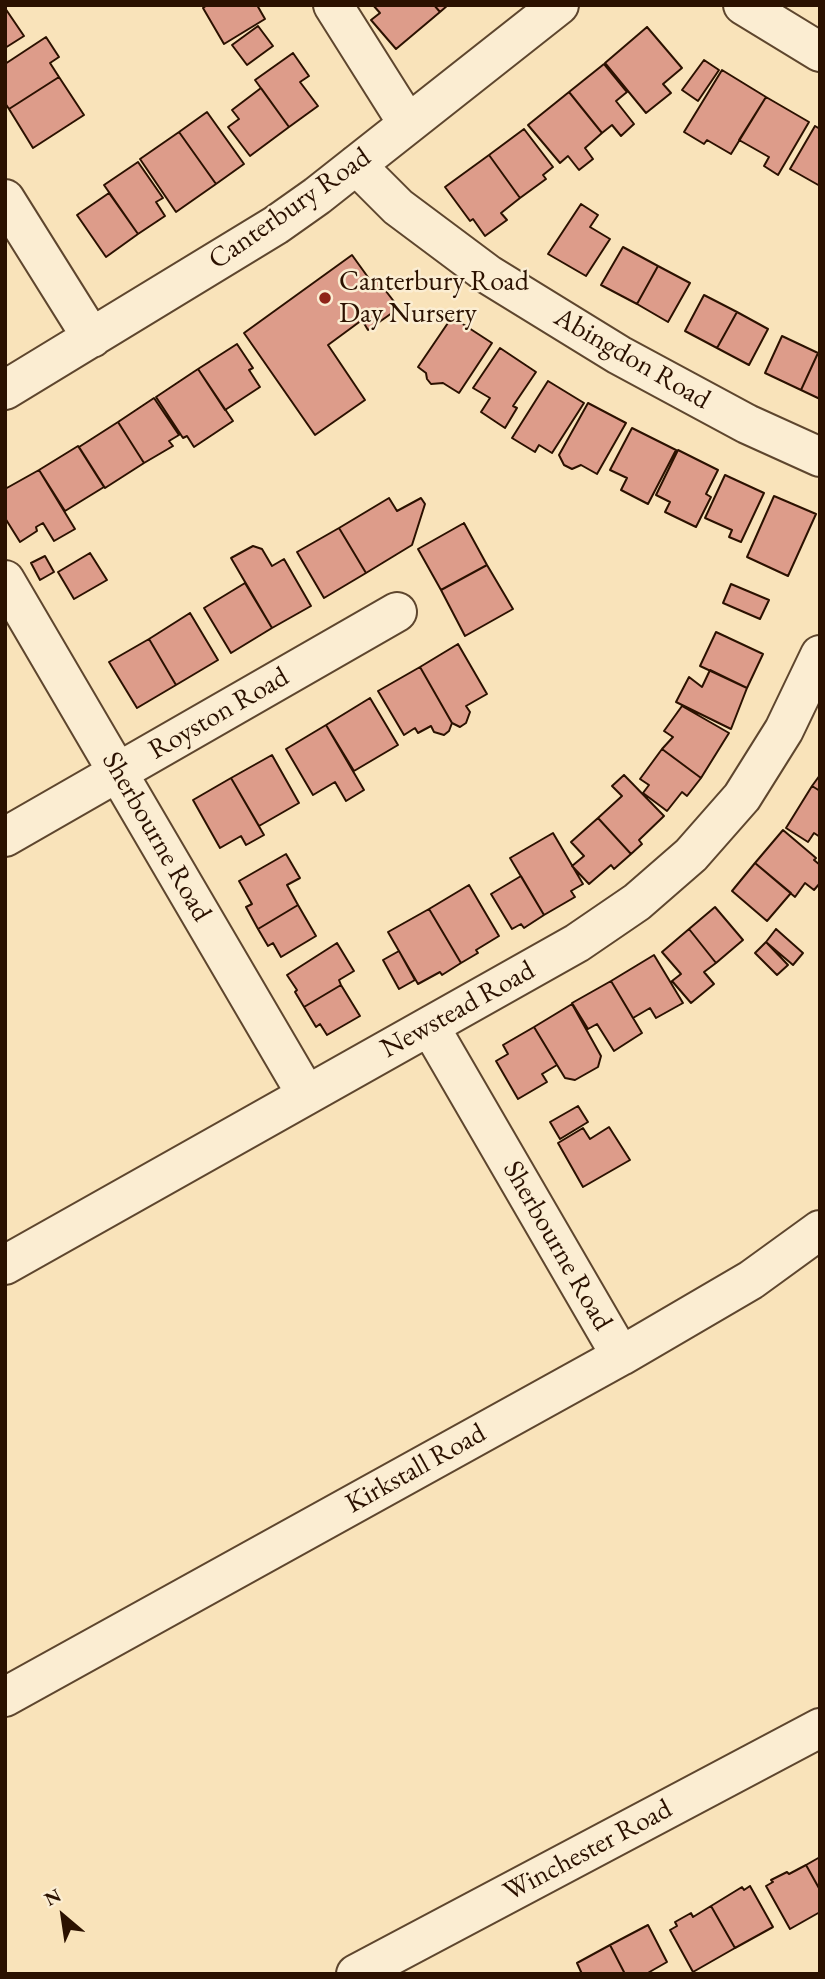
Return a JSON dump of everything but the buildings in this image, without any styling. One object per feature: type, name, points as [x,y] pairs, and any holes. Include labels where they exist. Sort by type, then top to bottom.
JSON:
[{"type":"street","points":[[333,5],[408,124]]},
{"type":"street","name":"Canterbury Road","points":[[5,390],[276,225],[559,5]]},
{"type":"street","points":[[743,5],[820,52]]},
{"type":"street","name":"Abingdon Road","points":[[356,165],[398,207],[489,275],[619,355],[747,424],[820,457]]},
{"type":"street","points":[[5,199],[92,338]]},
{"type":"street","name":"Sherbourne Road","points":[[5,580],[306,1094]]},
{"type":"street","name":"Royston Road","points":[[5,837],[397,612]]},
{"type":"street","name":"Newstead Road","points":[[5,1265],[578,943],[637,902],[691,855],[741,797],[784,730],[820,654]]},
{"type":"street","name":"Sherbourne Road","points":[[430,1027],[621,1356]]},
{"type":"street","name":"Kirkstall Road","points":[[5,1697],[621,1356],[751,1280],[820,1230]]},
{"type":"street","name":"Winchester Road","points":[[356,1974],[820,1728]]},
{"type":"place","name":"Canterbury Road Day Nursery","points":[[325,298]]}]
